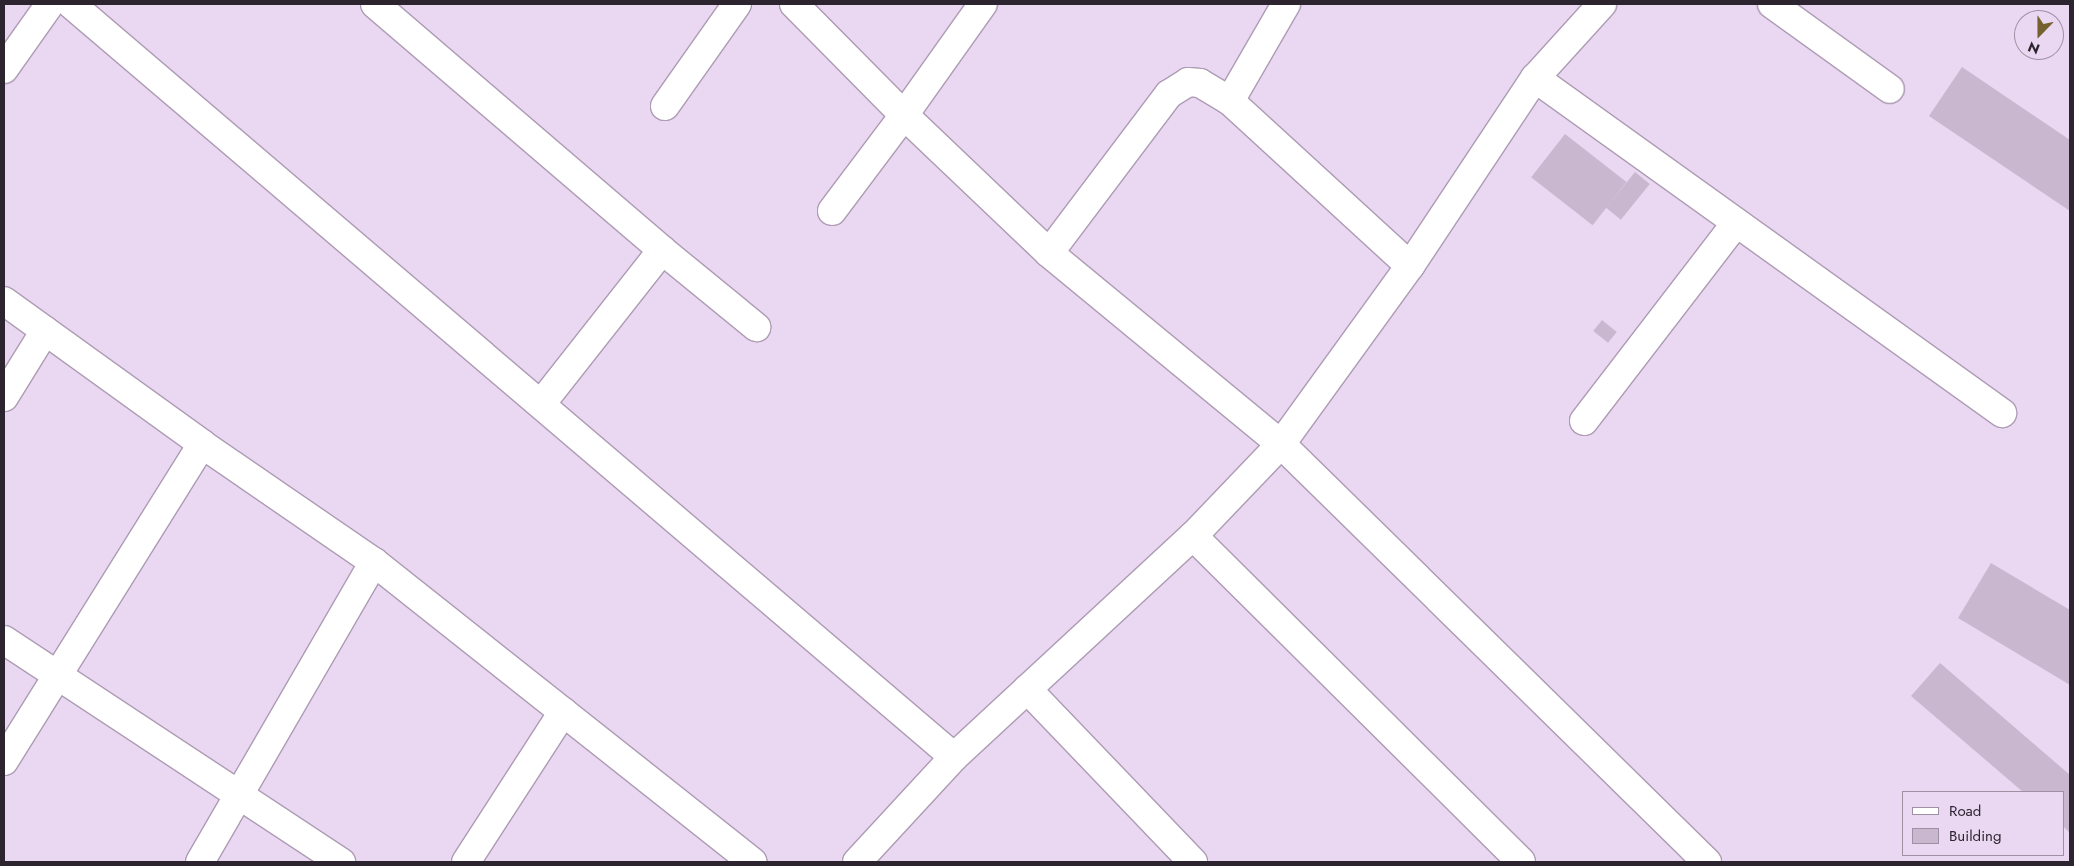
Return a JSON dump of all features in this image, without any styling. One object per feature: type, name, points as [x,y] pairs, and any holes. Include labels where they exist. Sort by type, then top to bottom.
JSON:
[{"type":"street","points":[[4,69],[50,4]]},
{"type":"street","points":[[71,4],[954,756]]},
{"type":"street","points":[[375,4],[662,250],[756,326]]},
{"type":"street","points":[[665,106],[737,4]]},
{"type":"street","points":[[794,4],[904,116],[1049,252],[1281,444],[1707,862]]},
{"type":"street","points":[[832,211],[904,116],[982,4]]},
{"type":"street","points":[[1230,101],[1286,4]]},
{"type":"street","points":[[860,861],[954,756],[1193,536],[1281,444],[1410,266],[1535,78],[1602,4]]},
{"type":"street","points":[[1772,4],[1890,89]]},
{"type":"street","points":[[1535,78],[2002,413]]},
{"type":"street","points":[[1049,252],[1169,94],[1188,82],[1200,83],[1230,101],[1410,266]]},
{"type":"street","points":[[1584,421],[1736,223]]},
{"type":"street","points":[[541,404],[662,250]]},
{"type":"street","points":[[4,301],[202,444],[374,562],[752,862]]},
{"type":"street","points":[[4,397],[46,331]]},
{"type":"street","points":[[4,761],[202,444]]},
{"type":"street","points":[[1193,536],[1521,862]]},
{"type":"street","points":[[200,862],[374,562]]},
{"type":"street","points":[[4,640],[341,862]]},
{"type":"street","points":[[1027,690],[1193,862]]},
{"type":"street","points":[[466,862],[562,712]]},
{"type":"building","points":[[1962,67],[2070,140],[2070,211],[1929,116]]},
{"type":"building","points":[[1565,134],[1626,182],[1593,225],[1531,177]]},
{"type":"building","points":[[1635,172],[1650,184],[1621,220],[1606,208]]},
{"type":"building","points":[[1602,320],[1617,332],[1608,343],[1593,331]]},
{"type":"building","points":[[1991,563],[2070,610],[2070,685],[1958,618]]},
{"type":"building","points":[[1940,663],[2070,775],[2070,833],[2064,827],[2064,791],[2022,791],[1911,696]]}]
